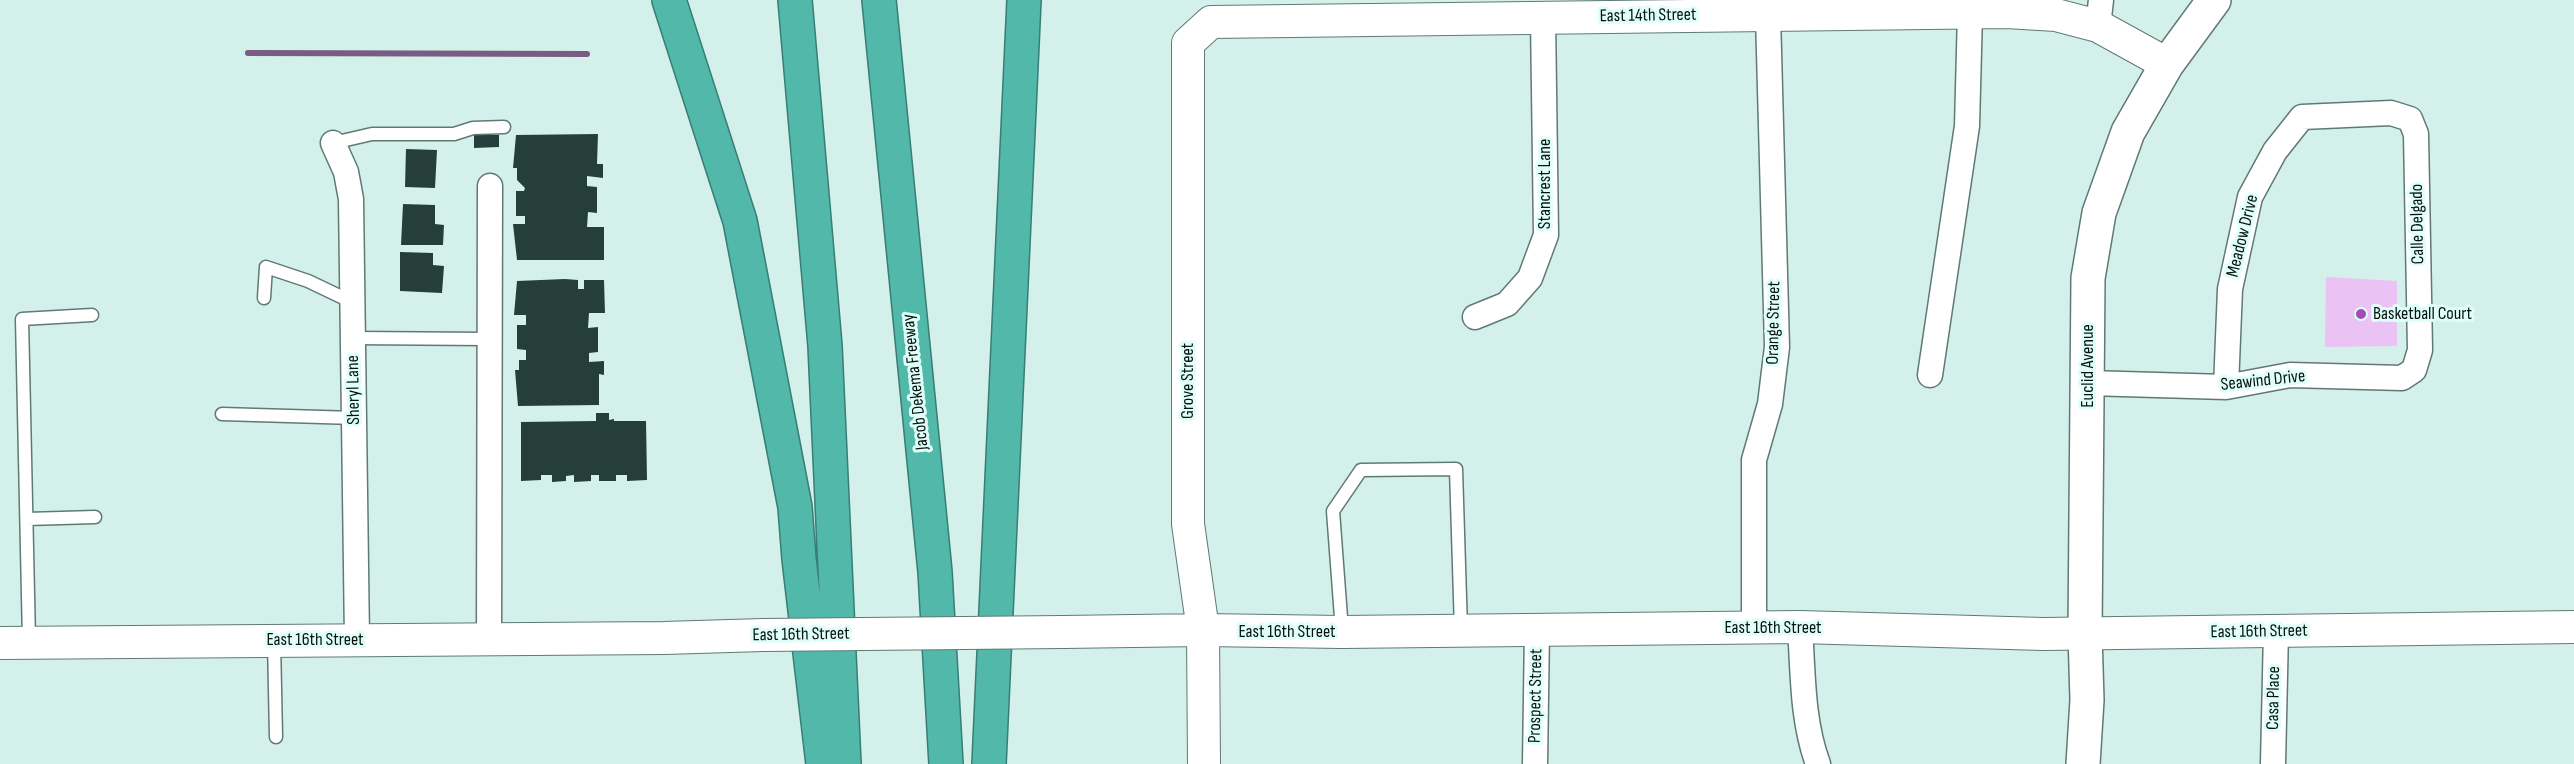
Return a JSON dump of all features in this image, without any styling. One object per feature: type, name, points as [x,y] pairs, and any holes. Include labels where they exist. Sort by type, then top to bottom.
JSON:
[{"type":"highway","points":[[669,0],[740,221],[795,507],[823,764]]},
{"type":"highway","points":[[795,0],[825,346],[844,764]]},
{"type":"highway","name":"Jacob Dekema Freeway","points":[[879,0],[935,572],[946,764]]},
{"type":"highway","points":[[989,764],[1024,0]]},
{"type":"main road","name":"Euclid Avenue","points":[[2083,764],[2087,700],[2085,634],[2088,278],[2099,213],[2128,132],[2167,64],[2214,0]]},
{"type":"street","name":"East 14th Street","points":[[1225,21],[1376,10],[1543,17],[1970,13],[2007,6],[2056,7],[2099,13],[2167,64]]},
{"type":"street","points":[[1930,375],[1967,126],[1970,13]]},
{"type":"street","name":"Orange Street","points":[[1754,629],[1754,460],[1770,404],[1777,347],[1768,15]]},
{"type":"street","name":"Stancrest Lane","points":[[1475,317],[1508,304],[1530,278],[1546,235],[1543,17]]},
{"type":"street","name":"Grove Street","points":[[1204,764],[1203,630],[1188,524],[1188,43],[1211,22],[1225,21]]},
{"type":"street","name":"Calle Delgado","points":[[2391,112],[2410,119],[2416,134],[2420,350]]},
{"type":"street","name":"Meadow Drive","points":[[2226,387],[2230,288],[2250,197],[2275,151],[2302,117],[2391,112]]},
{"type":"street","name":"Sheryl Lane","points":[[333,143],[346,172],[351,199],[357,640]]},
{"type":"street","points":[[489,638],[490,186]]},
{"type":"street","name":"Seawind Drive","points":[[2088,383],[2226,387],[2290,375],[2402,378],[2414,370],[2420,350]]},
{"type":"street","points":[[1800,627],[1809,741],[1818,764]]},
{"type":"street","name":"East 16th Street","points":[[15,643],[664,638],[1203,630],[1342,632],[1800,627],[2085,634],[2574,627]]},
{"type":"street","name":"Prospect Street","points":[[1535,764],[1536,629]]},
{"type":"street","name":"Casa Place","points":[[2273,764],[2276,631]]},
{"type":"lane","points":[[333,143],[372,134],[454,134],[473,128],[504,127]]},
{"type":"lane","points":[[264,298],[266,267],[308,281],[352,302]]},
{"type":"lane","points":[[15,643],[27,519],[22,319],[92,315]]},
{"type":"lane","points":[[353,338],[488,339]]},
{"type":"lane","points":[[222,414],[355,418]]},
{"type":"lane","points":[[1342,632],[1333,511],[1361,470],[1456,468],[1461,631]]},
{"type":"lane","points":[[27,519],[95,517]]},
{"type":"lane","points":[[274,640],[276,737]]},
{"type":"shaded area","name":"Basketball Court","points":[[2326,277],[2397,281],[2397,346],[2325,347]]},
{"type":"building","points":[[598,134],[597,164],[603,164],[603,178],[587,176],[587,186],[597,187],[597,213],[588,212],[587,227],[604,227],[604,260],[517,260],[513,224],[525,224],[525,216],[516,216],[516,191],[524,191],[525,188],[517,180],[517,168],[513,168],[516,135]]},
{"type":"building","points":[[474,135],[499,135],[499,147],[474,148]]},
{"type":"building","points":[[406,149],[437,150],[435,188],[405,187]]},
{"type":"building","points":[[403,204],[435,205],[435,224],[444,225],[443,245],[401,245]]},
{"type":"building","points":[[400,252],[433,253],[433,265],[444,266],[442,293],[400,291]]},
{"type":"building","points":[[578,280],[578,289],[584,289],[584,280],[604,280],[605,313],[589,313],[588,328],[598,327],[598,352],[589,353],[589,362],[604,361],[604,375],[599,374],[599,405],[518,406],[515,370],[519,370],[519,360],[526,360],[526,350],[517,349],[517,325],[526,325],[526,315],[514,315],[517,281]]},
{"type":"building","points":[[596,413],[609,413],[609,420],[614,419],[614,421],[646,421],[647,480],[627,481],[627,475],[616,475],[616,481],[599,481],[599,475],[591,475],[591,481],[574,482],[574,475],[566,476],[566,481],[552,482],[552,475],[541,475],[541,480],[521,481],[521,422],[596,421]]},
{"type":"waterway","points":[[248,53],[587,54]]},
{"type":"place","name":"Basketball Court","points":[[2361,314]]}]
